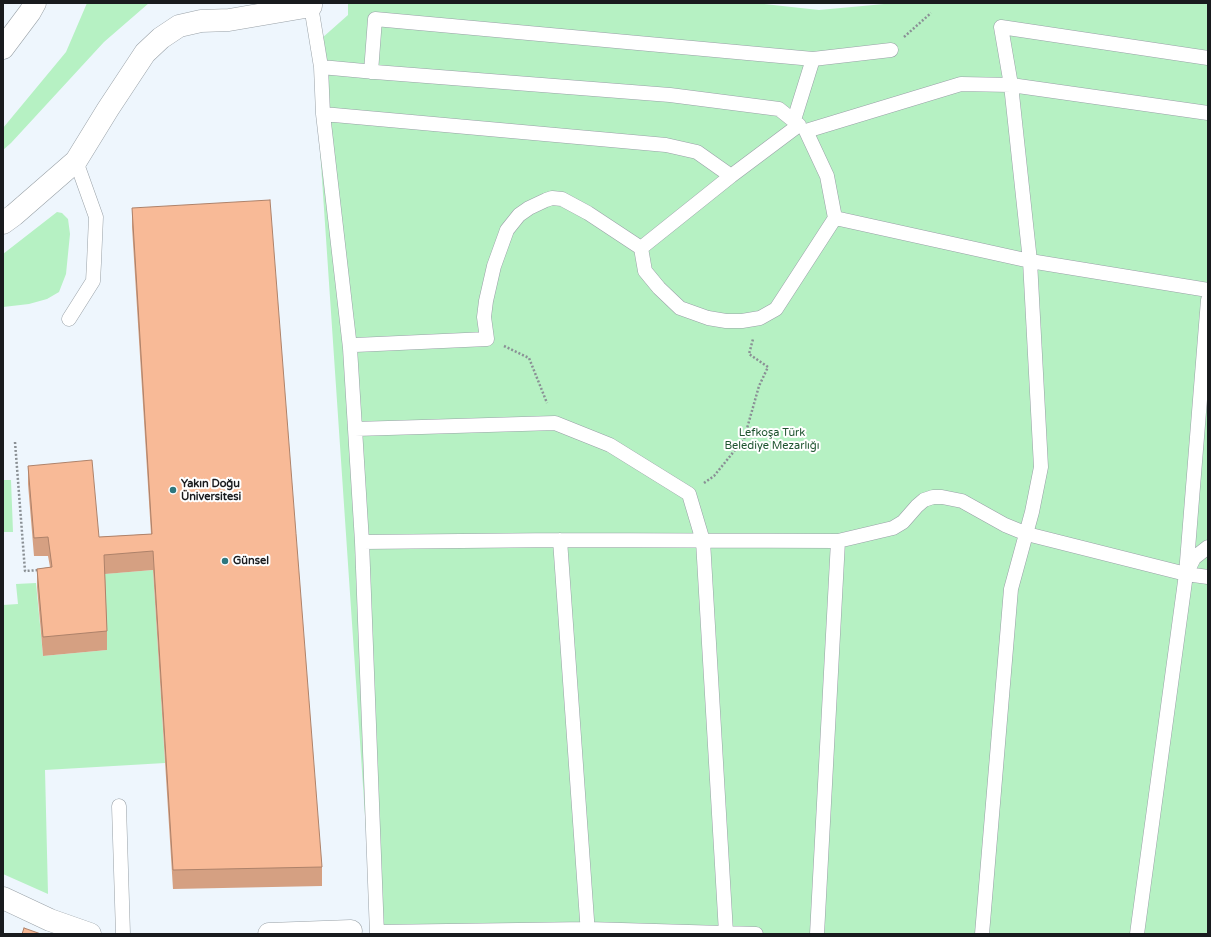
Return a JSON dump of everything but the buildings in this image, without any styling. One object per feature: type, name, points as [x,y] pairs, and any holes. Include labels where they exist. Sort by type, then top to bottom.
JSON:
[{"type":"street","points":[[3,48],[35,3]]},
{"type":"street","points":[[3,222],[14,215],[76,161],[145,53],[161,38],[179,26],[201,21],[229,20],[311,5]]},
{"type":"street","points":[[3,898],[50,920],[90,934]]},
{"type":"street","points":[[269,934],[351,931]]},
{"type":"lane","points":[[311,5],[321,67],[323,114],[350,348],[362,542],[377,933],[588,931],[756,934]]},
{"type":"lane","points":[[371,72],[375,19],[813,59],[891,50]]},
{"type":"lane","points":[[982,934],[1011,589],[1027,534],[1041,466],[1030,261],[1010,85],[1001,27],[1208,58]]},
{"type":"lane","points":[[799,125],[813,59]]},
{"type":"lane","points":[[321,67],[670,95],[780,109],[799,125],[827,176],[835,218],[776,310],[760,318],[742,321],[726,321],[694,314],[680,308],[658,288],[645,271],[641,248],[588,213],[562,199],[552,198],[529,208],[519,215],[507,230],[494,266],[486,301],[484,317],[487,339],[355,345],[350,348]]},
{"type":"lane","points":[[641,248],[731,176],[799,125],[961,84],[1010,85],[1208,113]]},
{"type":"lane","points":[[323,114],[666,145],[697,152],[731,176]]},
{"type":"lane","points":[[69,320],[93,281],[94,263],[96,217],[76,161]]},
{"type":"lane","points":[[835,218],[1030,261],[1208,290]]},
{"type":"lane","points":[[1137,934],[1186,574],[1208,300]]},
{"type":"lane","points":[[355,429],[555,423],[610,444],[689,494],[703,541],[726,933]]},
{"type":"lane","points":[[362,542],[560,540],[838,541],[893,528],[903,522],[924,500],[933,497],[962,501],[1005,525],[1027,534],[1186,574],[1208,578]]},
{"type":"lane","points":[[560,540],[588,931]]},
{"type":"lane","points":[[817,934],[838,541]]},
{"type":"lane","points":[[1186,574],[1194,558],[1208,547]]},
{"type":"lane","points":[[119,806],[123,934]]},
{"type":"path","points":[[891,50],[931,13]]},
{"type":"path","points":[[689,494],[714,476],[744,439],[759,386],[768,367],[748,354],[760,318]]},
{"type":"path","points":[[487,339],[529,358],[555,423]]},
{"type":"path","points":[[15,442],[25,571],[43,570]]},
{"type":"green space","points":[[87,3],[149,3],[104,42],[3,150],[3,128],[66,52]]},
{"type":"green space","name":"Lefkoşa Türk Belediye Mezarlığı","points":[[348,3],[755,3],[819,10],[895,3],[1208,3],[1208,934],[373,934],[313,46],[348,15]]},
{"type":"green space","points":[[57,212],[62,213],[68,219],[70,234],[66,274],[59,292],[47,299],[29,304],[3,307],[3,254]]},
{"type":"green space","points":[[3,480],[11,480],[13,532],[3,532]]},
{"type":"green space","points":[[153,570],[165,763],[45,770],[48,894],[3,874],[3,605],[18,604],[16,584],[36,583],[43,656],[107,650],[104,574]]},
{"type":"place","name":"Yakın Doğu Üniversitesi","points":[[173,490]]},
{"type":"place","name":"Günsel","points":[[225,561]]}]
